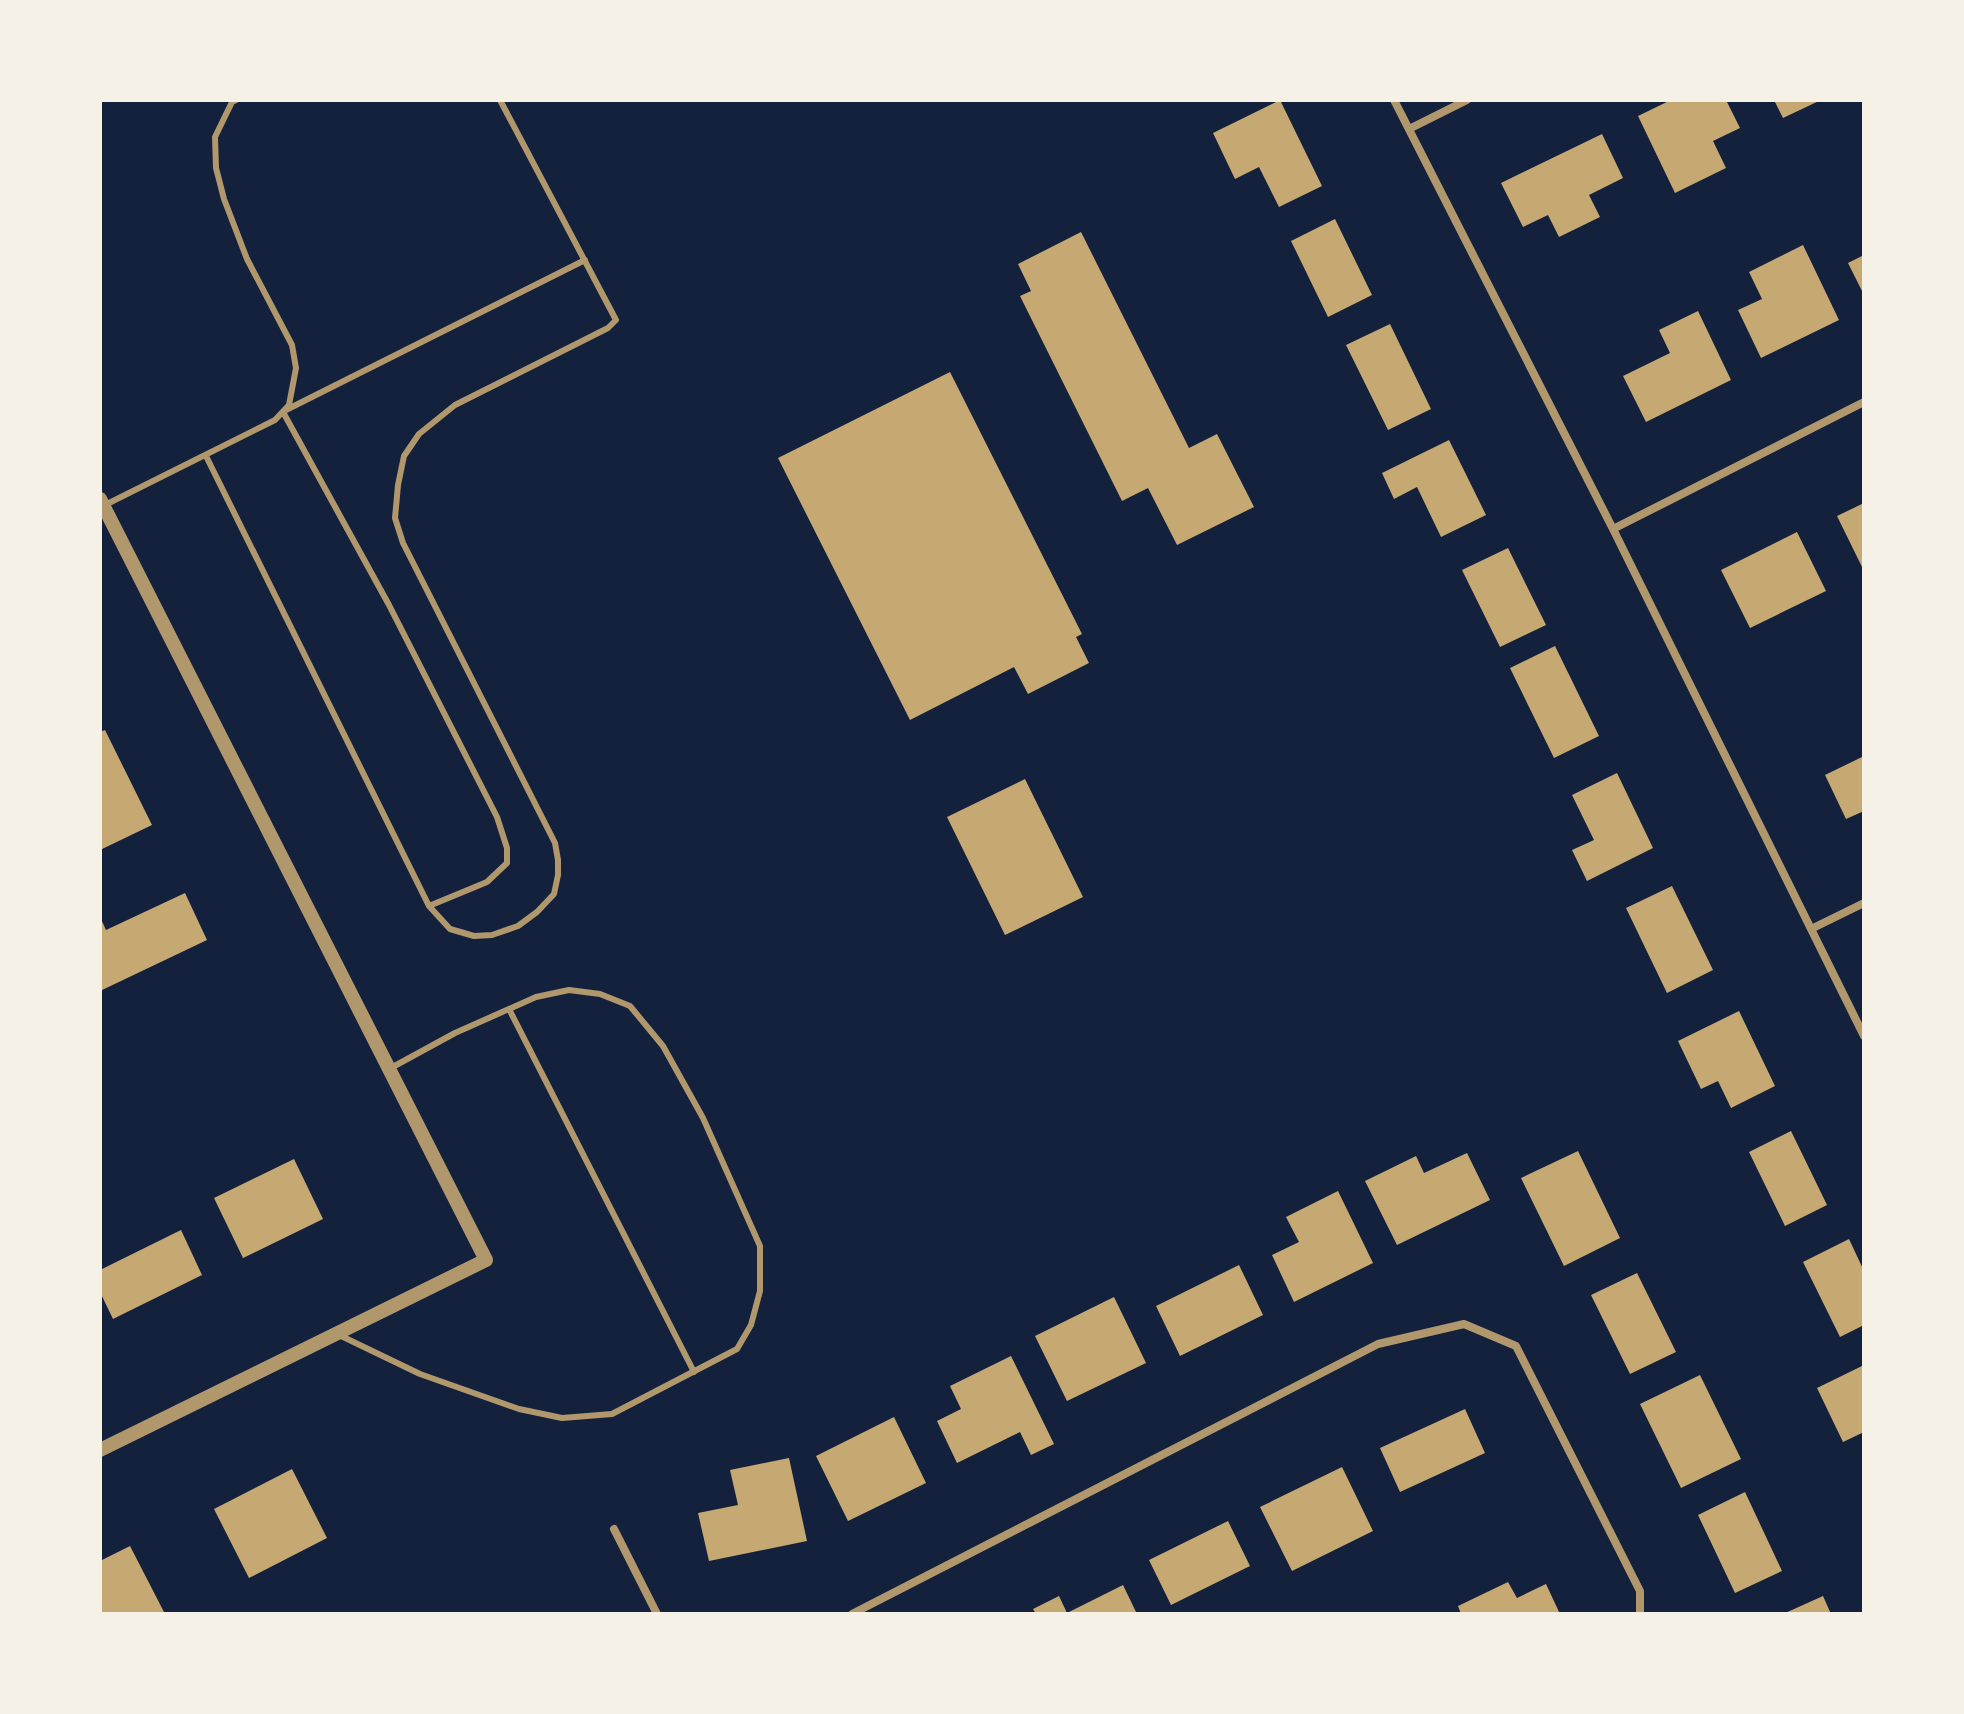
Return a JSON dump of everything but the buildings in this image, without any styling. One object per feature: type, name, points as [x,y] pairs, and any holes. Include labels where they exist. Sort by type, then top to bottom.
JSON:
[{"type":"street","points":[[1394,100],[1613,529],[1864,1036]]},
{"type":"street","points":[[1409,129],[1467,100]]},
{"type":"street","points":[[1613,529],[1864,402]]},
{"type":"street","points":[[100,1450],[486,1260],[102,503]]},
{"type":"street","points":[[1811,929],[1864,903]]},
{"type":"street","points":[[852,1614],[1378,1344],[1464,1324],[1516,1346],[1640,1591],[1640,1614]]},
{"type":"street","points":[[614,1529],[657,1614]]},
{"type":"lane","points":[[102,503],[206,456],[275,420],[289,405],[296,368],[292,345],[247,259],[224,199],[216,168],[215,137],[232,102],[236,100]]},
{"type":"lane","points":[[206,456],[429,906],[450,929],[474,936],[492,935],[518,926],[554,894],[558,875],[555,843],[403,543],[395,518],[404,456],[419,434],[455,405],[608,328],[616,320],[500,100]]},
{"type":"lane","points":[[283,412],[585,260]]},
{"type":"lane","points":[[283,412],[389,605],[497,817],[507,848],[507,863],[487,882],[429,906]]},
{"type":"lane","points":[[336,1334],[420,1374],[519,1409],[562,1418],[612,1414],[737,1349],[751,1325],[760,1291],[760,1246],[703,1118],[663,1046],[630,1006],[600,994],[569,990],[536,997],[455,1033],[389,1069]]},
{"type":"lane","points":[[509,1009],[694,1372]]}]
